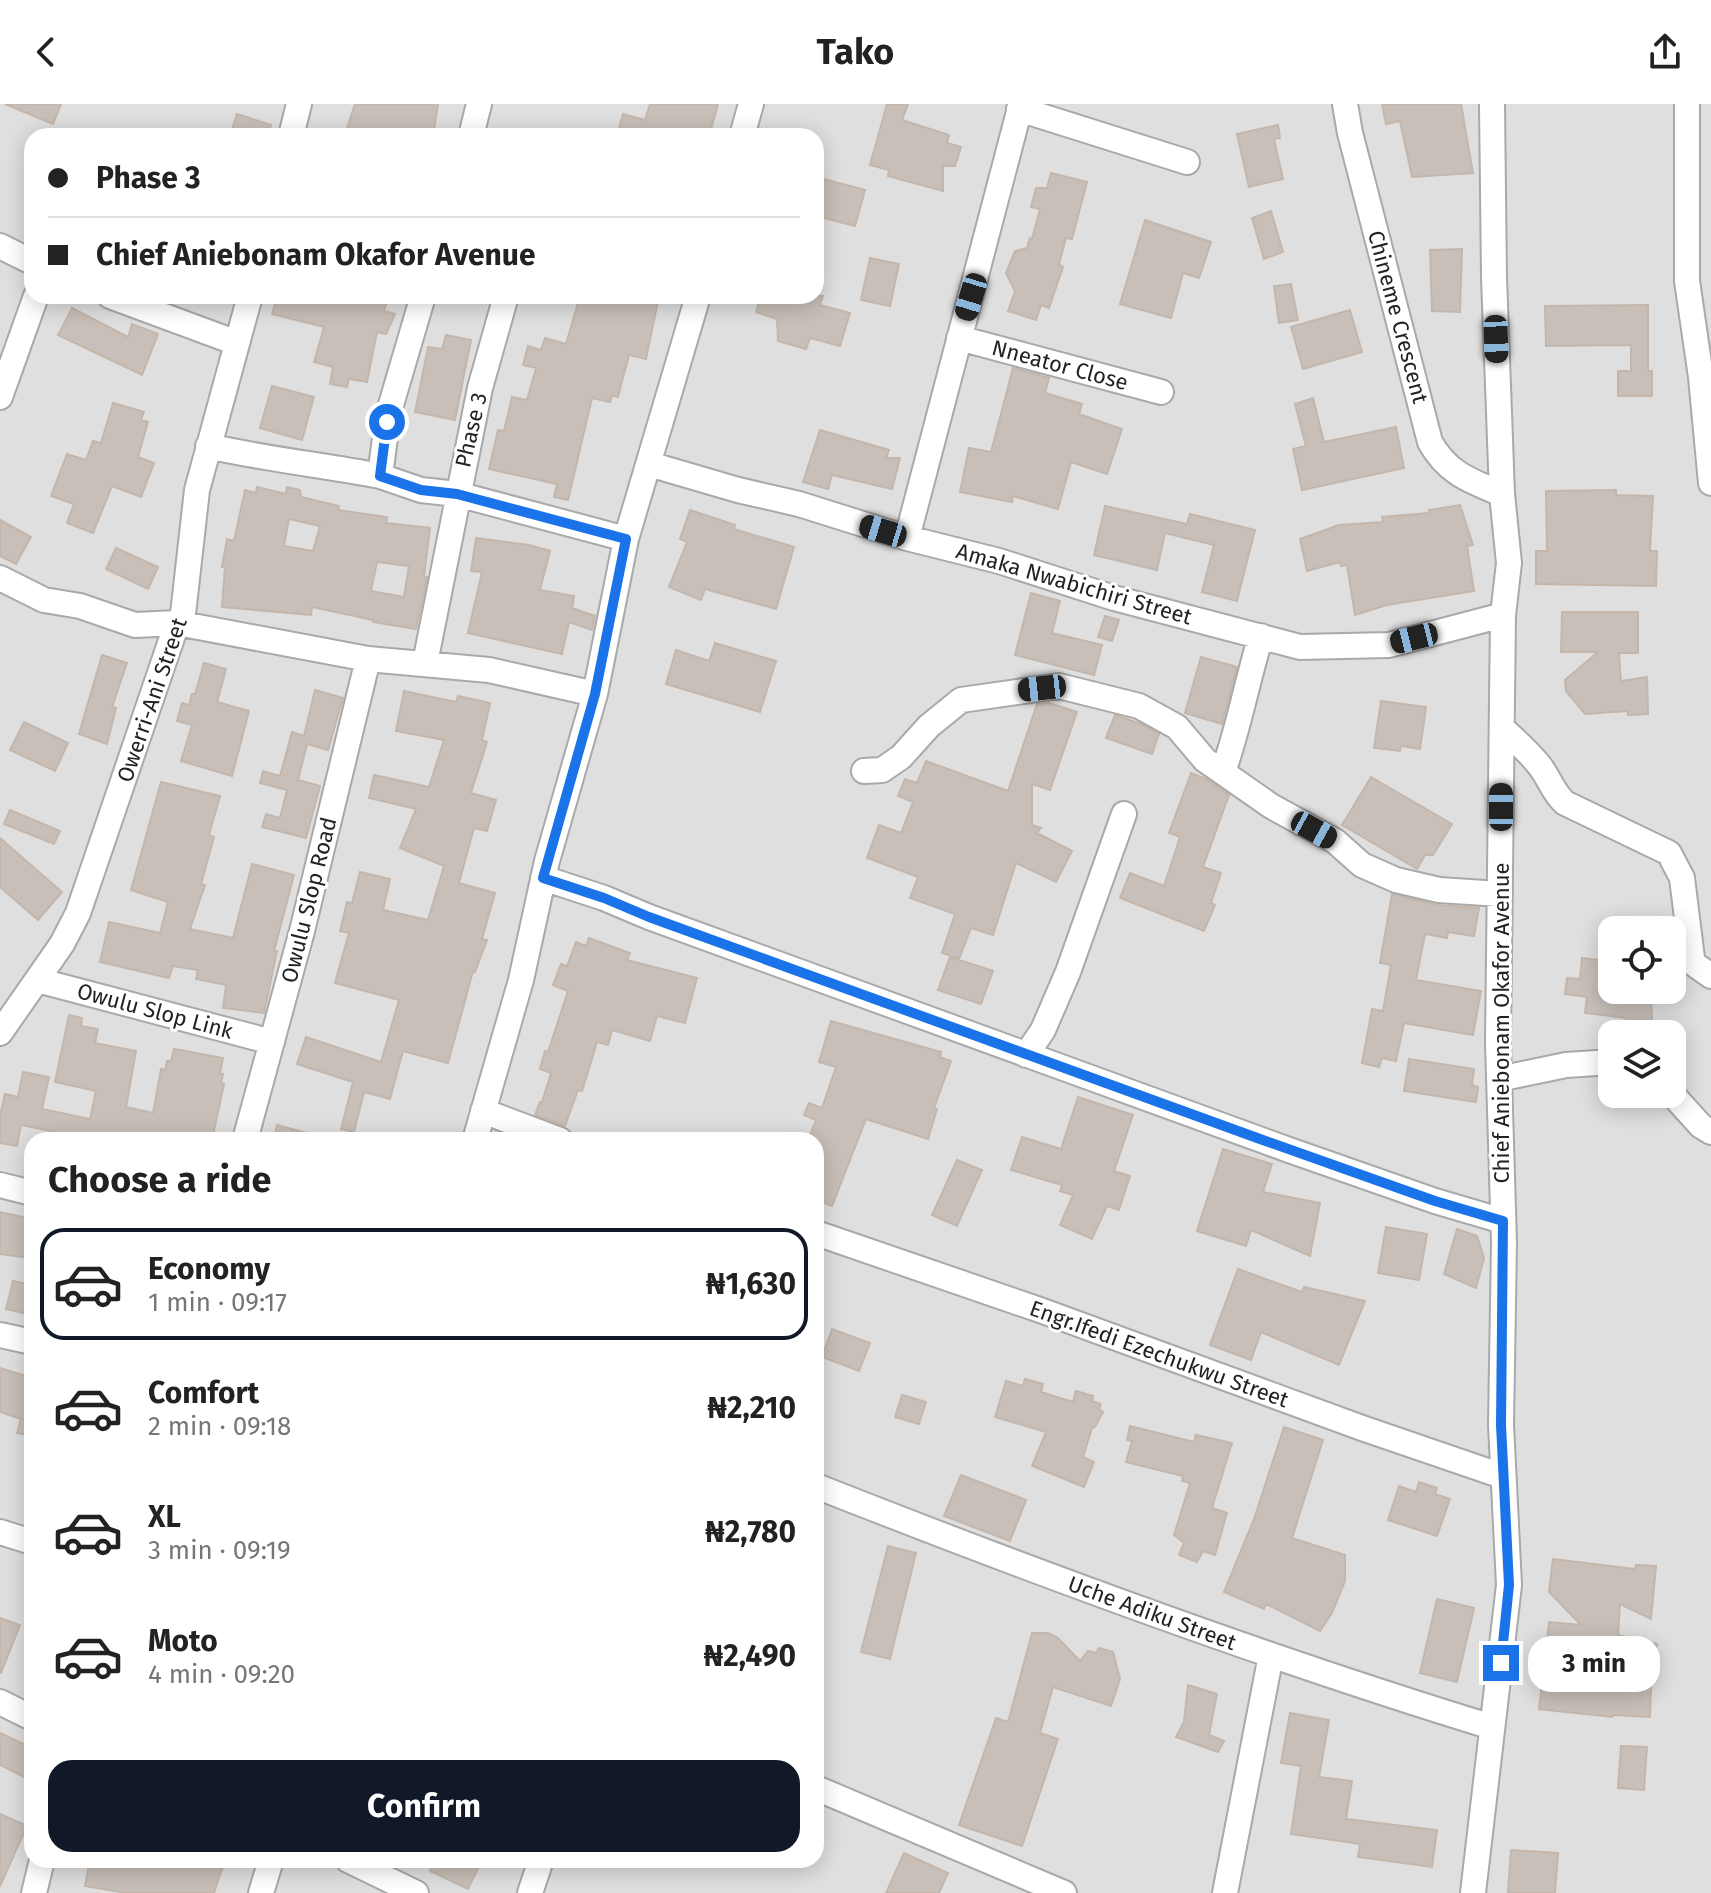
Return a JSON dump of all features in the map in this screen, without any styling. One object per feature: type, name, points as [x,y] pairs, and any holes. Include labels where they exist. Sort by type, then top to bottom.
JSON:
[{"type":"street","points":[[293,128],[299,104]]},
{"type":"street","points":[[474,128],[479,104]]},
{"type":"street","points":[[744,128],[751,104]]},
{"type":"street","name":"Chineme Crescent","points":[[1345,104],[1430,442],[1441,460],[1467,479],[1502,494]]},
{"type":"street","name":"Chief Aniebonam Okafor Avenue","points":[[1473,1893],[1509,1585],[1502,1476],[1503,1221],[1499,1079],[1503,615],[1509,563],[1502,494],[1494,277],[1492,104]]},
{"type":"street","points":[[1687,104],[1687,281],[1701,377],[1711,483]]},
{"type":"street","points":[[907,538],[1020,107],[1187,162]]},
{"type":"street","points":[[0,246],[24,258]]},
{"type":"street","points":[[0,397],[33,304]]},
{"type":"street","points":[[132,304],[237,343]]},
{"type":"street","name":"Owerri-Ani Street","points":[[0,1033],[62,944],[78,913],[177,623],[183,614],[193,518],[208,446],[248,304]]},
{"type":"street","points":[[380,476],[388,415],[421,304]]},
{"type":"street","name":"Phase 3","points":[[208,446],[249,456],[313,463],[380,476],[421,490],[457,494],[480,388],[504,304]]},
{"type":"street","points":[[477,1132],[521,980],[543,878],[595,694],[626,539],[695,304]]},
{"type":"street","name":"Nneator Close","points":[[959,338],[1161,392]]},
{"type":"street","name":"Amaka Nwabichiri Street","points":[[649,464],[799,504],[907,538],[999,561],[1114,598],[1300,647],[1389,645],[1503,615]]},
{"type":"street","points":[[425,663],[457,494],[626,539]]},
{"type":"street","points":[[0,578],[44,600],[80,606],[135,625],[177,623],[368,659],[489,670],[595,694]]},
{"type":"street","points":[[1223,772],[1244,706],[1250,671],[1261,636]]},
{"type":"street","name":"Owulu Slop Road","points":[[247,1132],[368,659]]},
{"type":"street","points":[[864,771],[882,770],[901,757],[929,726],[961,700],[1059,686],[1139,706],[1177,727],[1205,760],[1271,806],[1335,841],[1362,865],[1396,880],[1439,890],[1500,894]]},
{"type":"street","points":[[1502,728],[1541,767],[1565,803],[1669,853],[1682,878],[1694,964],[1711,976]]},
{"type":"street","points":[[1026,1055],[1043,1030],[1068,972],[1124,814]]},
{"type":"street","points":[[543,878],[810,973],[1026,1055],[1435,1201],[1503,1221]]},
{"type":"street","name":"Owulu Slop Link","points":[[37,980],[272,1042]]},
{"type":"street","points":[[1499,1079],[1566,1065],[1598,1063]]},
{"type":"street","points":[[1685,1108],[1711,1132]]},
{"type":"street","points":[[483,1111],[539,1132]]},
{"type":"street","points":[[0,1185],[24,1191]]},
{"type":"street","name":"Engr.Ifedi Ezechukwu Street","points":[[824,1236],[1502,1476]]},
{"type":"street","points":[[0,1335],[24,1340]]},
{"type":"street","name":"Uche Adiku Street","points":[[824,1489],[1017,1565],[1271,1655],[1492,1727]]},
{"type":"street","points":[[0,1532],[24,1540]]},
{"type":"street","points":[[1225,1893],[1271,1655]]},
{"type":"street","points":[[0,1702],[24,1714]]},
{"type":"street","points":[[824,1791],[1064,1893]]},
{"type":"street","points":[[34,1893],[40,1868]]},
{"type":"street","points":[[261,1893],[269,1868]]},
{"type":"street","points":[[364,1868],[416,1893]]},
{"type":"street","points":[[530,1893],[538,1868]]},
{"type":"shaded area","points":[[0,104],[1711,104],[1711,1893],[0,1893]]},
{"type":"building","points":[[5,104],[61,104],[53,124]]},
{"type":"building","points":[[355,104],[438,104],[434,128],[347,128]]},
{"type":"building","points":[[650,104],[718,104],[711,128],[619,128],[623,114],[645,120]]},
{"type":"building","points":[[887,104],[908,104],[902,120],[949,135],[947,143],[961,147],[955,166],[943,166],[943,191],[888,176],[889,170],[870,165]]},
{"type":"building","points":[[1382,104],[1461,104],[1473,173],[1412,177],[1400,121],[1386,124]]},
{"type":"building","points":[[237,114],[271,125],[270,128],[232,128]]},
{"type":"building","points":[[1278,125],[1280,138],[1274,139],[1283,179],[1249,187],[1237,134]]},
{"type":"building","points":[[1051,173],[1087,182],[1072,239],[1066,238],[1059,264],[1063,267],[1049,308],[1041,305],[1036,320],[1008,311],[1015,291],[1006,273],[1015,251],[1027,248],[1032,239],[1040,209],[1031,207],[1036,188],[1047,188]]},
{"type":"building","points":[[824,179],[865,190],[855,226],[824,218]]},
{"type":"building","points":[[1271,211],[1283,252],[1264,259],[1252,218]]},
{"type":"building","points":[[1145,220],[1211,242],[1199,278],[1183,273],[1171,318],[1120,304]]},
{"type":"building","points":[[1462,249],[1460,312],[1432,311],[1430,250]]},
{"type":"building","points":[[870,258],[899,264],[890,306],[861,300]]},
{"type":"building","points":[[1291,284],[1298,320],[1279,323],[1274,286]]},
{"type":"building","points":[[275,304],[386,304],[384,311],[395,314],[386,334],[377,332],[367,382],[349,379],[347,387],[330,384],[333,367],[314,362],[324,327],[272,314]]},
{"type":"building","points":[[578,304],[657,304],[646,359],[629,355],[618,397],[612,395],[610,402],[592,398],[568,500],[554,497],[557,484],[489,469],[498,430],[504,431],[512,397],[527,400],[536,368],[523,365],[528,346],[541,350],[545,338],[566,344]]},
{"type":"building","points":[[758,304],[820,304],[850,313],[840,346],[810,338],[806,349],[778,341],[777,319],[756,312]]},
{"type":"building","points":[[1648,305],[1648,371],[1652,371],[1652,396],[1618,396],[1618,371],[1631,371],[1631,345],[1546,346],[1545,306]]},
{"type":"building","points":[[72,308],[128,337],[132,324],[158,334],[142,375],[58,335]]},
{"type":"building","points":[[1350,310],[1362,352],[1303,369],[1291,327]]},
{"type":"building","points":[[446,335],[471,340],[455,420],[415,412],[428,347],[442,349]]},
{"type":"building","points":[[1013,368],[1049,378],[1045,393],[1082,404],[1079,414],[1122,429],[1107,474],[1071,462],[1058,509],[1013,496],[1012,502],[960,492],[969,448],[991,452]]},
{"type":"building","points":[[272,386],[314,397],[302,440],[260,428]]},
{"type":"building","points":[[1313,398],[1324,442],[1396,427],[1404,468],[1302,490],[1293,449],[1306,446],[1295,404]]},
{"type":"building","points":[[113,403],[144,412],[141,420],[148,422],[138,457],[154,463],[141,497],[112,486],[93,533],[67,523],[74,504],[51,496],[67,454],[86,460],[93,441],[101,443]]},
{"type":"building","points":[[820,430],[889,450],[886,458],[900,458],[892,489],[832,475],[828,489],[803,482]]},
{"type":"building","points":[[257,487],[286,494],[287,487],[300,490],[301,497],[339,506],[338,510],[387,517],[386,523],[430,528],[424,576],[427,577],[416,629],[312,607],[311,615],[222,607],[225,567],[222,567],[227,539],[234,541],[245,490],[256,493]],"holes":[[[289,519],[320,526],[313,551],[284,546]],[[377,562],[409,566],[404,597],[371,591]]]},
{"type":"building","points":[[1616,490],[1616,495],[1653,496],[1650,551],[1657,551],[1656,586],[1536,584],[1536,551],[1547,551],[1546,491]]},
{"type":"building","points":[[1460,505],[1473,545],[1467,546],[1474,591],[1387,605],[1355,615],[1347,565],[1341,566],[1340,562],[1307,571],[1300,539],[1339,525],[1383,522],[1382,517],[1429,513],[1429,510]]},
{"type":"building","points":[[1105,506],[1187,524],[1190,514],[1255,530],[1237,601],[1202,592],[1214,545],[1165,533],[1157,570],[1094,555]]},
{"type":"building","points":[[690,510],[735,525],[734,529],[794,547],[776,609],[705,589],[701,600],[669,587],[687,542],[680,539]]},
{"type":"building","points":[[0,520],[31,537],[16,564],[0,556]]},
{"type":"building","points":[[476,538],[550,551],[540,590],[574,596],[572,608],[595,616],[592,630],[569,622],[562,654],[468,633],[482,572],[471,571]]},
{"type":"building","points":[[116,548],[158,567],[148,589],[106,569]]},
{"type":"building","points":[[1031,593],[1060,601],[1052,633],[1102,645],[1094,675],[1015,655]]},
{"type":"building","points":[[1562,612],[1638,612],[1638,653],[1619,653],[1621,681],[1647,677],[1648,714],[1628,715],[1628,711],[1585,714],[1566,691],[1565,680],[1598,652],[1561,652]]},
{"type":"building","points":[[1105,616],[1119,620],[1112,641],[1098,637]]},
{"type":"building","points":[[715,643],[776,661],[760,712],[666,684],[676,650],[709,661]]},
{"type":"building","points":[[102,655],[127,663],[112,707],[116,708],[107,744],[79,734]]},
{"type":"building","points":[[1201,657],[1237,667],[1222,724],[1185,713]]},
{"type":"building","points":[[204,663],[226,669],[217,702],[249,711],[232,776],[181,761],[192,725],[177,721],[182,703],[189,705],[192,694],[195,694]]},
{"type":"building","points":[[315,690],[343,698],[328,750],[307,744],[298,780],[320,786],[306,838],[262,827],[266,814],[280,818],[287,790],[260,783],[263,771],[280,776],[292,732],[304,736]]},
{"type":"building","points":[[404,691],[456,702],[458,696],[490,703],[482,740],[487,742],[471,793],[496,800],[487,831],[474,828],[459,883],[495,893],[482,939],[487,940],[473,971],[448,1063],[403,1051],[390,1099],[364,1092],[354,1132],[341,1129],[353,1082],[297,1064],[306,1037],[381,1062],[399,1000],[335,983],[349,933],[340,931],[347,902],[352,903],[360,872],[390,879],[383,910],[428,920],[444,866],[400,848],[416,809],[369,798],[374,775],[429,787],[444,740],[396,731]]},
{"type":"building","points":[[1381,701],[1426,707],[1420,749],[1401,746],[1400,751],[1374,748]]},
{"type":"building","points":[[1049,703],[1077,712],[1050,790],[1032,784],[1032,825],[1041,828],[1037,833],[1072,851],[1056,882],[1016,863],[993,935],[971,928],[959,959],[942,953],[955,914],[910,898],[918,877],[867,858],[879,825],[901,833],[913,802],[898,796],[905,779],[917,783],[926,761],[1008,791],[1037,704]]},
{"type":"building","points":[[1115,715],[1159,734],[1152,754],[1106,738]]},
{"type":"building","points":[[24,722],[68,743],[55,771],[10,750]]},
{"type":"building","points":[[1191,773],[1229,795],[1203,867],[1221,873],[1211,903],[1215,905],[1204,931],[1120,898],[1130,873],[1164,886],[1180,837],[1169,833]]},
{"type":"building","points":[[1371,777],[1452,824],[1433,855],[1425,855],[1417,869],[1342,825]]},
{"type":"building","points":[[161,782],[220,796],[209,835],[214,837],[201,884],[205,885],[190,929],[233,938],[252,864],[294,875],[274,951],[277,951],[264,1013],[223,1008],[226,985],[196,979],[198,970],[173,966],[169,978],[100,962],[109,922],[160,933],[168,902],[131,890]]},
{"type":"building","points":[[10,810],[60,831],[54,844],[4,824]]},
{"type":"building","points":[[0,838],[62,892],[38,920],[0,887]]},
{"type":"building","points":[[1392,894],[1436,905],[1479,908],[1474,936],[1448,932],[1447,938],[1425,934],[1416,980],[1481,991],[1473,1035],[1404,1023],[1396,1061],[1382,1058],[1379,1067],[1362,1063],[1372,1009],[1383,1011],[1391,965],[1380,963]]},
{"type":"building","points":[[589,938],[630,953],[627,960],[697,978],[685,1023],[657,1016],[650,1041],[612,1030],[608,1045],[597,1042],[582,1091],[578,1090],[565,1126],[535,1115],[551,1073],[540,1069],[568,991],[553,985],[561,964],[567,966],[576,942],[586,946]]},
{"type":"building","points":[[950,957],[993,971],[981,1004],[938,990]]},
{"type":"building","points":[[1582,958],[1598,960],[1598,1004],[1651,1004],[1652,1020],[1626,1020],[1585,1013],[1587,997],[1565,994],[1567,978],[1580,979]]},
{"type":"building","points":[[69,1015],[82,1018],[81,1026],[98,1029],[95,1043],[136,1051],[126,1107],[153,1113],[161,1069],[165,1070],[167,1061],[171,1061],[174,1049],[223,1058],[220,1073],[223,1074],[221,1083],[224,1084],[214,1132],[51,1132],[21,1125],[17,1146],[0,1143],[0,1116],[5,1094],[18,1097],[23,1072],[49,1077],[42,1109],[90,1119],[96,1091],[55,1082]]},
{"type":"building","points":[[831,1021],[941,1052],[940,1057],[951,1061],[934,1108],[937,1109],[928,1139],[866,1119],[832,1206],[824,1203],[824,1132],[811,1132],[816,1120],[804,1115],[809,1103],[822,1108],[836,1067],[819,1062]]},
{"type":"building","points":[[1409,1059],[1474,1069],[1472,1085],[1478,1087],[1476,1102],[1404,1091]]},
{"type":"building","points":[[1078,1097],[1133,1115],[1114,1171],[1130,1176],[1119,1210],[1107,1206],[1092,1239],[1060,1225],[1073,1195],[1060,1191],[1062,1185],[1011,1170],[1022,1137],[1061,1149]]},
{"type":"building","points":[[277,1125],[303,1132],[276,1132]]},
{"type":"building","points":[[1223,1149],[1272,1164],[1263,1192],[1320,1203],[1310,1256],[1251,1230],[1246,1246],[1197,1231]]},
{"type":"building","points":[[957,1160],[982,1170],[957,1226],[932,1215]]},
{"type":"building","points":[[0,1212],[24,1217],[24,1257],[0,1254]]},
{"type":"building","points":[[1386,1227],[1427,1234],[1419,1280],[1378,1273]]},
{"type":"building","points":[[1457,1229],[1477,1236],[1484,1258],[1476,1288],[1444,1274]]},
{"type":"building","points":[[1238,1269],[1302,1292],[1304,1287],[1365,1301],[1339,1365],[1261,1332],[1251,1360],[1210,1345]]},
{"type":"building","points":[[13,1281],[24,1283],[24,1313],[6,1309]]},
{"type":"building","points":[[832,1329],[870,1343],[859,1371],[824,1358]]},
{"type":"building","points":[[0,1368],[24,1376],[24,1434],[17,1433],[21,1419],[0,1412]]},
{"type":"building","points":[[1025,1379],[1043,1384],[1041,1392],[1073,1402],[1076,1391],[1093,1396],[1092,1401],[1101,1404],[1099,1409],[1103,1412],[1092,1428],[1083,1457],[1094,1462],[1084,1487],[1032,1466],[1046,1432],[995,1417],[1006,1381],[1023,1386]]},
{"type":"building","points":[[902,1395],[926,1402],[919,1424],[895,1417]]},
{"type":"building","points":[[1130,1426],[1194,1442],[1196,1435],[1232,1443],[1212,1508],[1227,1513],[1215,1555],[1203,1551],[1197,1562],[1179,1555],[1184,1543],[1174,1535],[1190,1483],[1182,1481],[1183,1476],[1126,1462],[1132,1441],[1127,1440]]},
{"type":"building","points":[[1284,1427],[1323,1440],[1292,1538],[1345,1555],[1345,1581],[1332,1613],[1320,1631],[1266,1604],[1264,1609],[1224,1592],[1254,1519]]},
{"type":"building","points":[[961,1475],[1026,1500],[1010,1541],[944,1516]]},
{"type":"building","points":[[1419,1482],[1437,1488],[1435,1494],[1450,1499],[1437,1536],[1388,1520],[1399,1486],[1416,1492]]},
{"type":"building","points":[[888,1546],[916,1553],[890,1659],[861,1652]]},
{"type":"building","points":[[1553,1559],[1635,1569],[1636,1565],[1656,1566],[1651,1619],[1620,1604],[1618,1635],[1657,1644],[1648,1686],[1651,1687],[1650,1717],[1612,1717],[1539,1709],[1549,1622],[1581,1625],[1549,1592]]},
{"type":"building","points":[[1437,1599],[1474,1608],[1457,1682],[1420,1673]]},
{"type":"building","points":[[0,1618],[20,1625],[1,1673],[0,1673]]},
{"type":"building","points":[[1032,1633],[1048,1633],[1058,1638],[1080,1661],[1088,1651],[1096,1653],[1099,1648],[1113,1652],[1120,1679],[1111,1706],[1053,1687],[1040,1733],[1058,1739],[1022,1846],[959,1825],[996,1718],[1008,1722]]},
{"type":"building","points":[[1188,1685],[1217,1694],[1209,1735],[1224,1741],[1218,1752],[1176,1737],[1184,1722]]},
{"type":"building","points":[[1290,1713],[1329,1720],[1319,1777],[1352,1781],[1346,1819],[1437,1830],[1432,1867],[1358,1857],[1360,1844],[1291,1834],[1301,1766],[1281,1763]]},
{"type":"building","points":[[0,1733],[24,1744],[24,1777],[0,1765]]},
{"type":"building","points":[[1621,1746],[1647,1747],[1644,1790],[1618,1788]]},
{"type":"building","points":[[0,1814],[24,1825],[24,1833],[0,1886]]},
{"type":"building","points":[[1511,1850],[1558,1853],[1555,1893],[1508,1893]]},
{"type":"building","points":[[904,1853],[948,1873],[939,1893],[886,1893]]},
{"type":"building","points":[[88,1868],[222,1868],[214,1893],[126,1893],[85,1886]]},
{"type":"building","points":[[431,1868],[478,1868],[468,1889],[430,1871]]},
{"type":"route","points":[[387,422],[380,476],[421,490],[457,494],[626,539],[595,694],[543,878],[1260,1139],[1435,1201],[1503,1221],[1501,1425],[1509,1585],[1501,1663]]}]
